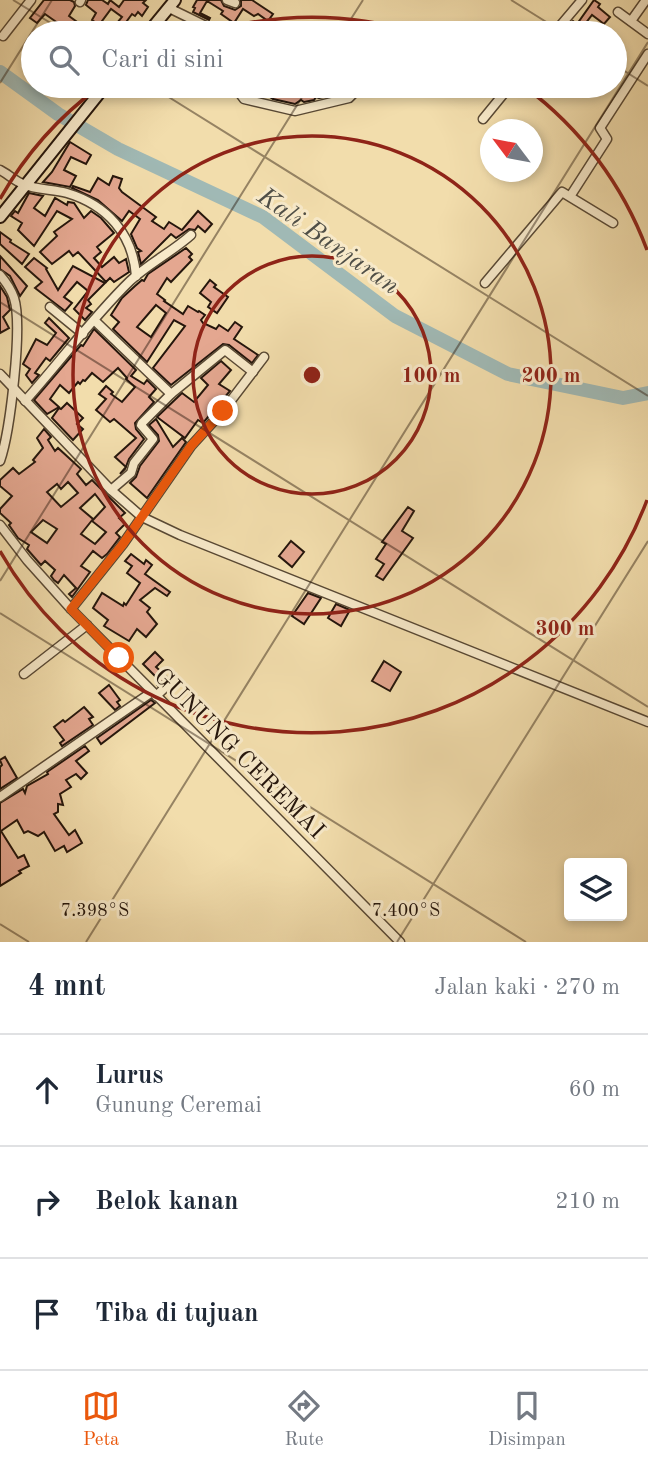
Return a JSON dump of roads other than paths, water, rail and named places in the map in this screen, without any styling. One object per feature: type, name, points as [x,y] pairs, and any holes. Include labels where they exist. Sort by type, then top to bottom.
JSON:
[{"type":"street","points":[[4,36],[31,0]]},
{"type":"street","points":[[564,21],[582,0]]},
{"type":"street","points":[[631,21],[646,0]]},
{"type":"street","points":[[158,21],[172,4],[200,21]]},
{"type":"street","points":[[618,12],[648,34]]},
{"type":"street","points":[[627,86],[648,54]]},
{"type":"street","points":[[0,216],[95,98]]},
{"type":"street","points":[[244,98],[291,111],[349,98]]},
{"type":"street","points":[[483,119],[500,98]]},
{"type":"street","points":[[571,195],[607,139],[600,130],[619,98]]},
{"type":"street","points":[[0,170],[25,185],[75,196],[94,205],[125,234],[135,262],[136,276]]},
{"type":"street","points":[[485,283],[561,192],[571,195],[612,223]]},
{"type":"street","points":[[25,401],[94,320],[136,276],[191,234]]},
{"type":"street","points":[[0,275],[14,297],[16,308],[6,380],[9,425],[0,461]]},
{"type":"street","points":[[50,307],[83,334]]},
{"type":"street","points":[[94,320],[171,394]]},
{"type":"street","points":[[111,491],[131,473],[134,463],[153,439],[142,423],[171,394],[193,379],[225,350],[253,372]]},
{"type":"street","points":[[71,609],[142,517],[191,446],[264,358]]},
{"type":"street","points":[[6,380],[111,491],[142,517],[180,535],[648,722]]},
{"type":"street","name":"GUNUNG CEREMAI","points":[[0,525],[27,560],[86,625],[400,942]]},
{"type":"street","points":[[24,674],[86,625]]},
{"type":"street","points":[[0,797],[173,680]]},
{"type":"waterway","name":"Kali Banjaran","points":[[0,72],[21,87]]},
{"type":"waterway","name":"Kali Banjaran","points":[[36,98],[118,149],[263,217],[395,316],[508,374],[623,398],[648,393]]}]
